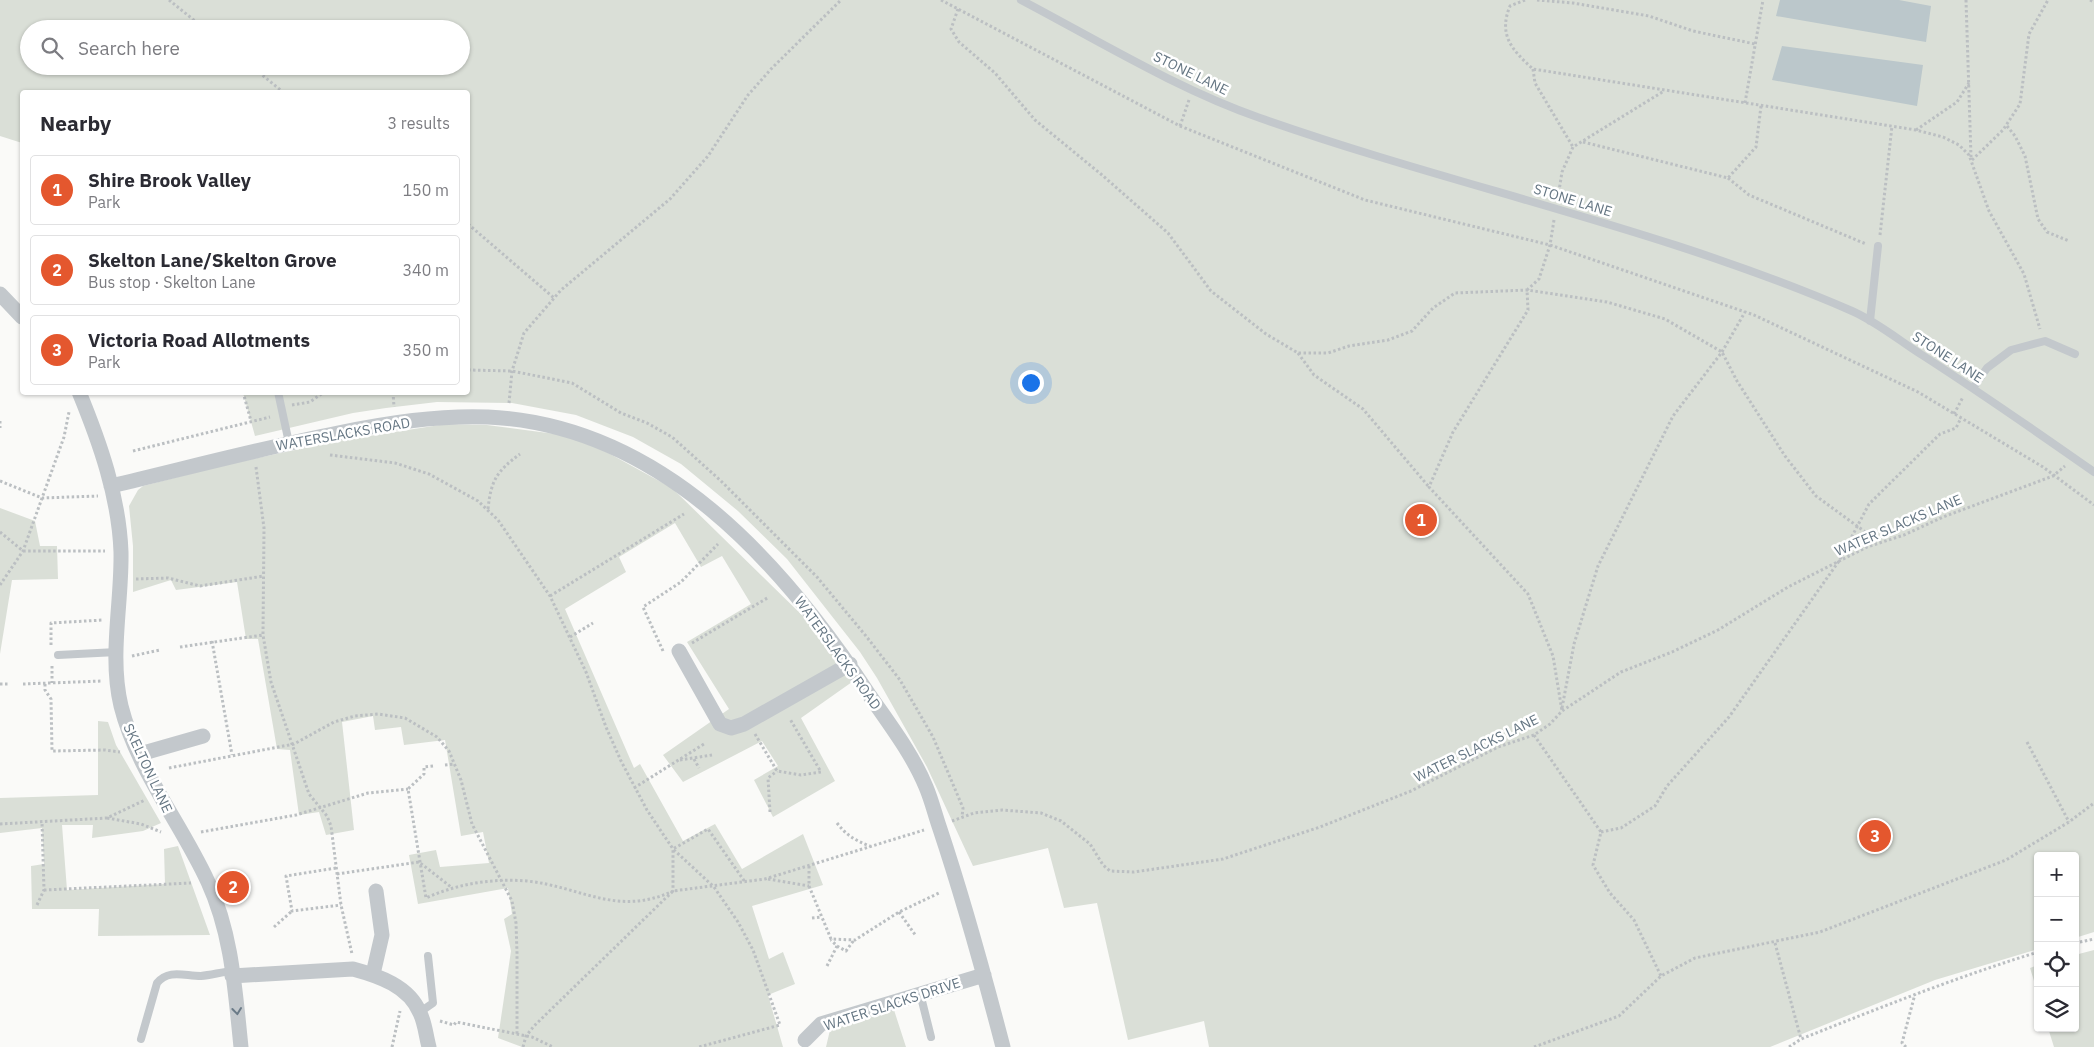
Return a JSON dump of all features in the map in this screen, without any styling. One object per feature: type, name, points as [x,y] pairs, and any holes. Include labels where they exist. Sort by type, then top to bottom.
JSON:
[{"type":"street","points":[[2,301],[20,315]]},
{"type":"street","name":"SKELTON LANE","points":[[80,395],[103,454],[112,491],[121,551],[116,681],[128,729],[158,794],[191,837],[226,931],[230,947],[240,1047]]},
{"type":"street","name":"WATERSLACKS ROAD","points":[[112,491],[289,442],[396,422],[484,417],[542,424],[603,443],[635,456],[660,470],[686,488],[760,555],[815,617],[850,664],[911,758],[926,787],[960,887],[1003,1047]]},
{"type":"street","points":[[677,652],[720,724],[731,728],[744,724],[850,664]]},
{"type":"street","points":[[140,754],[203,736]]},
{"type":"street","points":[[373,974],[382,935],[376,891]]},
{"type":"street","points":[[232,974],[354,969],[373,974],[392,982],[420,1012],[429,1047]]},
{"type":"street","name":"WATER SLACKS DRIVE","points":[[805,1040],[821,1024],[984,975]]},
{"type":"lane","name":"STONE LANE","points":[[1021,0],[1193,90],[1257,117],[1381,158],[1557,207],[1750,271],[1855,312],[1971,387],[2094,472]]},
{"type":"lane","points":[[1870,321],[1878,246]]},
{"type":"lane","points":[[1971,387],[1987,368],[2010,350],[2045,341],[2075,354]]},
{"type":"lane","points":[[279,395],[289,442]]},
{"type":"lane","points":[[58,655],[117,652]]},
{"type":"lane","points":[[420,1012],[433,1003],[428,956]]},
{"type":"lane","points":[[141,1039],[156,983],[162,977],[172,974],[202,976],[232,974]]},
{"type":"lane","points":[[920,993],[931,1037]]},
{"type":"path","points":[[169,0],[194,20]]},
{"type":"path","points":[[508,408],[512,371],[524,333],[554,298],[586,268],[670,199],[708,156],[748,95],[772,68],[841,0]]},
{"type":"path","points":[[940,0],[1180,126],[1365,200],[1550,245],[1745,312],[1918,392],[2043,467],[2094,505]]},
{"type":"path","points":[[1508,0],[1510,6],[1505,18],[1505,33],[1512,47],[1533,69],[1535,83],[1573,148]]},
{"type":"path","points":[[1510,6],[1525,0]]},
{"type":"path","points":[[1536,0],[1573,3],[1649,16],[1693,32],[1755,44]]},
{"type":"path","points":[[1745,103],[1762,0]]},
{"type":"path","points":[[1966,0],[1972,160]]},
{"type":"path","points":[[1972,160],[2007,126],[2020,104],[2029,34],[2048,0]]},
{"type":"path","points":[[2090,0],[2094,2]]},
{"type":"path","points":[[958,9],[951,29],[959,42],[995,73],[1035,120],[1168,233],[1211,291],[1266,334],[1298,353],[1314,375],[1363,409],[1429,486],[1528,594],[1553,656],[1562,711]]},
{"type":"path","points":[[1533,69],[1916,130],[1951,141],[1969,155],[1972,160],[1989,211],[2024,274],[2045,341]]},
{"type":"path","points":[[262,75],[281,90]]},
{"type":"path","points":[[1916,130],[1957,102],[1969,82]]},
{"type":"path","points":[[1180,126],[1193,90]]},
{"type":"path","points":[[1527,290],[1539,279],[1550,245],[1562,172],[1573,148],[1664,91]]},
{"type":"path","points":[[1728,178],[1756,147],[1761,106]]},
{"type":"path","points":[[1582,142],[1728,178],[1749,196],[1863,243],[1878,246],[1892,126]]},
{"type":"path","points":[[2007,126],[2015,136],[2024,156],[2038,219],[2047,232],[2069,241]]},
{"type":"path","points":[[470,226],[554,298]]},
{"type":"path","points":[[1298,353],[1328,353],[1349,346],[1396,337],[1412,331],[1433,308],[1455,293],[1527,290],[1606,302],[1665,319],[1722,352],[1737,382],[1785,456],[1816,496],[1880,543]]},
{"type":"path","points":[[1429,486],[1454,432],[1528,310],[1527,290]]},
{"type":"path","points":[[1562,711],[1574,644],[1598,566],[1673,416],[1722,352],[1745,312]]},
{"type":"path","points":[[470,370],[512,371]]},
{"type":"path","points":[[1954,414],[1971,387]]},
{"type":"path","points":[[244,395],[251,421]]},
{"type":"path","points":[[288,406],[310,402],[320,395]]},
{"type":"path","points":[[393,395],[394,412]]},
{"type":"path","points":[[0,585],[23,551],[64,438],[69,410]]},
{"type":"path","points":[[133,451],[276,416]]},
{"type":"path","points":[[1601,832],[1621,828],[1655,806],[1667,786],[1729,717],[1839,561],[1869,504],[1940,434],[1956,428],[1961,418]]},
{"type":"path","points":[[0,421],[0,428]]},
{"type":"path","points":[[488,509],[495,478],[507,464],[520,454]]},
{"type":"path","points":[[330,455],[377,460],[412,467],[447,482],[488,509],[512,538],[550,596],[594,690],[606,727],[634,788],[672,849],[714,887],[738,922],[753,950],[780,1025],[699,1047]]},
{"type":"path","name":"WATER SLACKS LANE","points":[[947,822],[974,813],[1002,810],[1041,812],[1061,820],[1090,844],[1103,865],[1110,871],[1134,872],[1223,859],[1320,827],[1411,791],[1498,747],[1534,735],[1550,724],[1562,711],[1621,672],[1672,652],[1718,630],[1788,587],[1839,561],[1880,543],[1904,536],[1943,517],[2053,476],[2073,458]]},
{"type":"path","points":[[255,461],[264,528],[263,635],[277,702],[294,744],[309,794],[321,807],[331,826],[341,905],[353,957]]},
{"type":"path","points":[[0,481],[42,498],[112,491]]},
{"type":"path","points":[[550,596],[684,514]]},
{"type":"path","points":[[0,532],[23,551],[121,551]]},
{"type":"path","points":[[718,544],[680,582],[643,607],[677,652],[769,597]]},
{"type":"path","points":[[133,580],[168,578],[200,586],[264,576]]},
{"type":"path","points":[[51,647],[51,623],[118,619]]},
{"type":"path","points":[[570,637],[593,623]]},
{"type":"path","points":[[180,647],[263,635]]},
{"type":"path","points":[[212,641],[232,755]]},
{"type":"path","points":[[132,656],[160,650]]},
{"type":"path","points":[[52,664],[52,683]]},
{"type":"path","points":[[22,684],[116,681]]},
{"type":"path","points":[[0,684],[8,684]]},
{"type":"path","points":[[45,684],[45,690],[51,699],[52,751],[105,750],[140,754]]},
{"type":"path","points":[[169,768],[294,744],[311,733],[343,719],[378,714],[405,718],[437,737],[449,751],[455,764],[476,833],[503,880],[512,901],[516,923],[517,1035]]},
{"type":"path","points":[[770,812],[768,778],[777,771],[801,775],[821,772],[790,720]]},
{"type":"path","points":[[754,732],[777,771]]},
{"type":"path","points":[[1534,735],[1601,832],[1593,865],[1610,894],[1634,920],[1661,976]]},
{"type":"path","points":[[2027,742],[2069,822]]},
{"type":"path","points":[[634,788],[704,744]]},
{"type":"path","points":[[679,760],[712,756]]},
{"type":"path","points":[[694,759],[699,768]]},
{"type":"path","points":[[445,765],[455,764]]},
{"type":"path","points":[[0,824],[107,818],[141,824],[191,837],[296,815],[368,793],[408,788],[424,774],[424,767],[433,766]]},
{"type":"path","points":[[408,788],[418,862],[426,898],[451,887],[503,880],[556,886],[611,901],[656,899],[673,891],[766,879],[926,829]]},
{"type":"path","points":[[107,818],[158,794]]},
{"type":"path","points":[[1534,1047],[1619,1016],[1661,976],[1695,958],[1775,943],[1820,932],[2006,860],[2069,822],[2094,803]]},
{"type":"path","points":[[37,906],[44,890],[42,822]]},
{"type":"path","points":[[838,823],[844,833],[858,842],[871,846]]},
{"type":"path","points":[[672,849],[708,829],[745,882]]},
{"type":"path","points":[[523,1047],[526,1036],[583,976],[673,891],[672,849]]},
{"type":"path","points":[[337,874],[418,862],[451,887]]},
{"type":"path","points":[[809,866],[809,886],[831,940],[846,951],[855,940],[900,912],[939,893]]},
{"type":"path","points":[[292,911],[286,876],[336,868]]},
{"type":"path","points":[[44,890],[188,884],[207,879]]},
{"type":"path","points":[[766,879],[809,886]]},
{"type":"path","points":[[274,927],[292,911],[341,905]]},
{"type":"path","points":[[900,912],[916,936]]},
{"type":"path","points":[[812,918],[821,917]]},
{"type":"path","points":[[2079,942],[2094,939]]},
{"type":"path","points":[[831,940],[855,940]]},
{"type":"path","points":[[1775,943],[1801,1039]]},
{"type":"path","points":[[827,966],[837,946]]},
{"type":"path","points":[[1789,1047],[1801,1039],[1915,994],[2034,953]]},
{"type":"path","points":[[1906,1047],[1902,1043],[1915,994]]},
{"type":"path","points":[[392,1047],[401,1008]]},
{"type":"path","points":[[435,1020],[454,1025],[456,1022],[526,1036],[553,1047]]},
{"type":"shaded area","points":[[0,0],[2094,0],[2094,932],[2079,937],[2079,852],[2034,852],[2034,950],[1935,980],[1770,1047],[1209,1047],[1204,1021],[1128,1040],[1097,903],[1064,908],[1048,848],[973,866],[927,767],[877,678],[860,652],[787,559],[738,511],[681,464],[633,437],[576,415],[512,403],[437,402],[386,408],[353,413],[255,436],[244,395],[470,395],[470,90],[20,90],[20,142],[0,136]]},
{"type":"shaded area","points":[[1780,0],[1899,0],[1931,6],[1926,42],[1776,16]]},
{"type":"shaded area","points":[[1782,46],[1923,65],[1917,106],[1772,80]]},
{"type":"shaded area","points":[[446,424],[487,425],[563,435],[601,449],[672,488],[809,622],[852,682],[801,718],[835,781],[773,817],[754,780],[778,766],[762,741],[683,782],[663,755],[729,709],[687,642],[751,604],[722,556],[701,567],[675,523],[619,557],[626,572],[565,609],[634,768],[640,764],[683,841],[715,824],[742,869],[803,834],[823,885],[752,906],[769,959],[783,952],[795,984],[768,995],[783,1047],[522,1047],[498,1038],[511,951],[504,919],[512,914],[508,888],[418,904],[409,855],[436,850],[440,867],[489,863],[483,832],[461,836],[445,740],[404,745],[401,727],[375,730],[373,716],[342,722],[354,830],[326,835],[319,812],[299,815],[290,750],[277,749],[258,639],[246,639],[237,582],[176,590],[171,580],[133,592],[133,546],[129,506],[138,490],[143,486],[220,466],[337,441]]},
{"type":"shaded area","points":[[0,508],[35,521],[40,546],[57,546],[58,579],[12,580],[0,654]]},
{"type":"shaded area","points":[[98,721],[108,722],[116,745],[161,823],[143,831],[92,838],[93,825],[62,825],[67,890],[165,884],[164,849],[178,846],[210,935],[98,936],[99,909],[32,909],[31,866],[44,864],[42,828],[0,833],[0,798],[98,795]]},
{"type":"shaded area","points":[[2094,950],[2094,1047],[2054,1047],[2049,1032],[2079,1032],[2079,954]]},
{"type":"shaded area","points":[[2034,966],[2034,981],[2030,968]]},
{"type":"shaded area","points":[[894,1010],[906,1047],[826,1047],[830,1030]]},
{"type":"place","name":"Shire Brook Valley","points":[[1421,520]]},
{"type":"place","name":"Victoria Road Allotments","points":[[1875,836]]},
{"type":"place","name":"Skelton Lane/Skelton Grove","points":[[233,887]]}]
